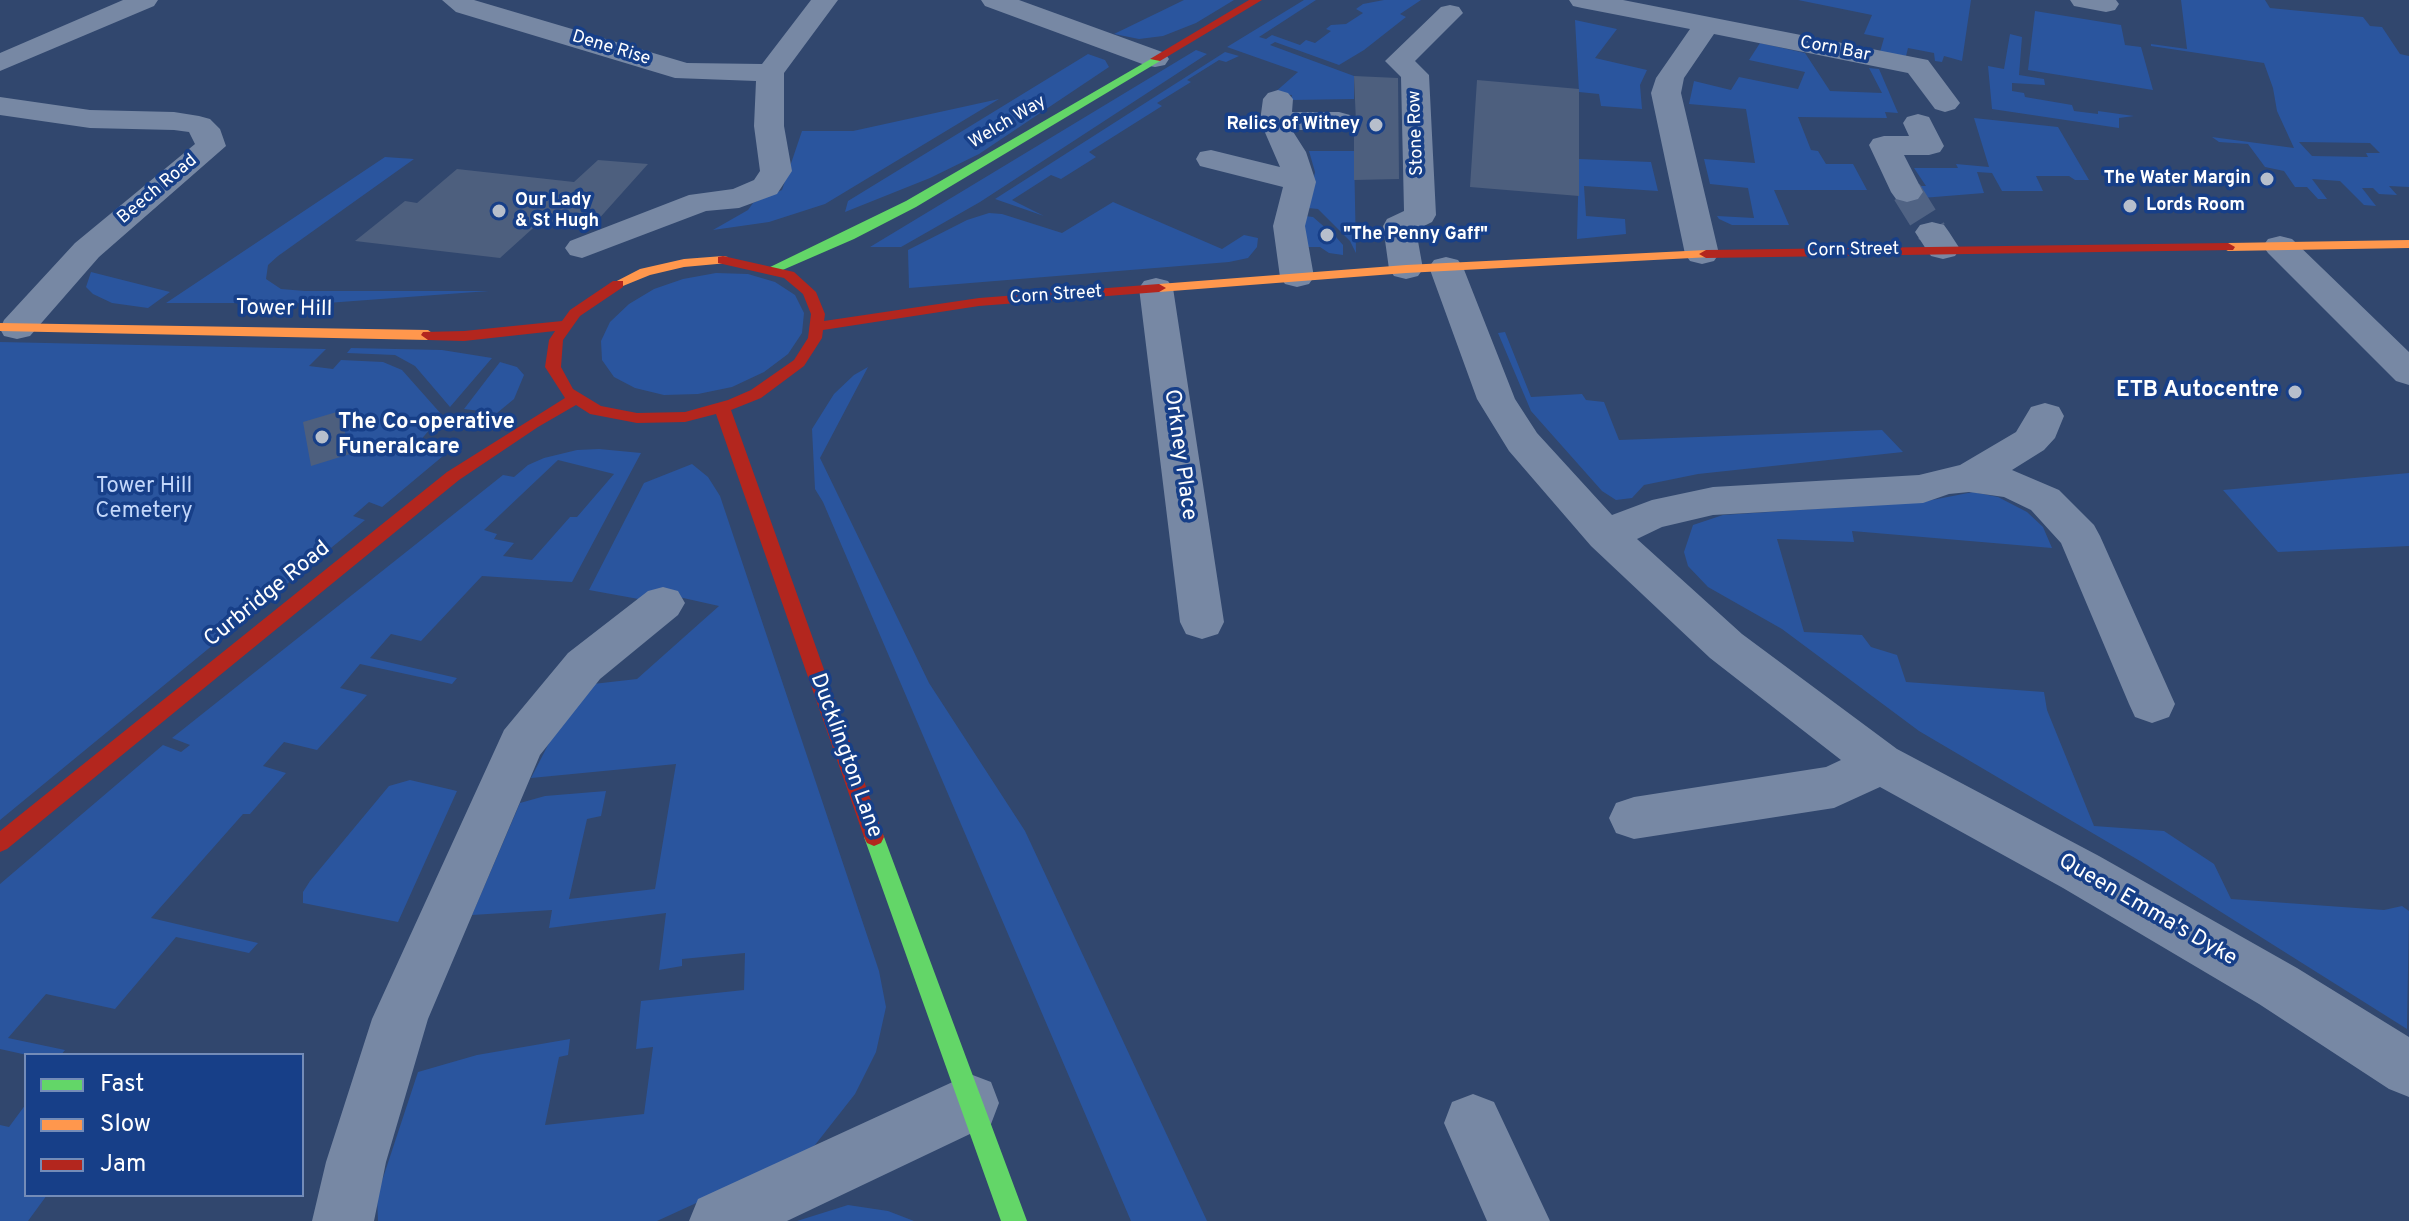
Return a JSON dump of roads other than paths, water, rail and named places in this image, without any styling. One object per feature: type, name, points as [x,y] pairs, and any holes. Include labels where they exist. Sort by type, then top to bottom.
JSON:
[{"type":"main road","name":"Welch Way","points":[[773,269],[849,236],[911,204],[1257,0]]},
{"type":"main road","name":"Corn Street","points":[[816,327],[979,302],[1297,277],[1938,240],[2280,246],[2409,244]]},
{"type":"main road","points":[[723,260],[789,275],[809,292],[818,314],[815,338],[799,363],[771,386],[722,407],[685,417],[637,418],[596,410],[567,392],[553,367],[556,340],[567,325],[575,313],[606,290],[645,272],[684,263],[723,260]]},
{"type":"main road","name":"Tower Hill","points":[[8,328],[464,336],[567,325]]},
{"type":"main road","name":"Curbridge Road","points":[[0,843],[453,476],[532,423],[576,398]]},
{"type":"main road","name":"Ducklington Lane","points":[[722,407],[1014,1221]]},
{"type":"street","points":[[0,63],[145,0]]},
{"type":"street","name":"Dene Rise","points":[[455,0],[465,6],[685,72],[770,73]]},
{"type":"street","points":[[582,248],[700,202],[739,198],[766,187],[776,171],[769,126],[770,73],[825,0]]},
{"type":"street","points":[[994,0],[1155,59]]},
{"type":"street","name":"Corn Bar","points":[[1582,0],[1918,66],[1945,103]]},
{"type":"street","name":"Stone Row","points":[[1426,268],[1399,226],[1420,215],[1415,75],[1399,61],[1450,13]]},
{"type":"street","points":[[1702,254],[1666,93],[1670,78],[1706,25]]},
{"type":"street","name":"Beech Road","points":[[0,106],[90,119],[199,125],[209,135],[211,146],[87,250],[8,328]]},
{"type":"street","points":[[1297,277],[1289,226],[1300,182],[1276,110],[1339,121]]},
{"type":"street","points":[[1907,192],[1884,145],[1929,146],[1918,123]]},
{"type":"street","points":[[1211,159],[1300,182]]},
{"type":"street","points":[[2280,246],[2409,373]]},
{"type":"street","name":"Queen Emma's Dyke","points":[[1426,268],[1504,415],[1535,457],[1606,535],[1726,646],[1880,763],[2081,872],[2265,978],[2409,1069]]},
{"type":"street","name":"Orkney Place","points":[[1156,288],[1202,622]]},
{"type":"street","points":[[1969,478],[2030,441],[2041,429],[2045,416]]},
{"type":"street","points":[[1606,535],[1652,515],[1713,501],[1923,489],[1943,481],[1969,478],[1999,480],[2045,500],[2079,536],[2152,704]]},
{"type":"street","points":[[343,1221],[356,1162],[406,1004],[521,744],[584,666],[663,603]]},
{"type":"street","points":[[1634,818],[1834,787],[1880,763]]},
{"type":"street","points":[[720,1221],[970,1103]]},
{"type":"street","points":[[1473,1123],[1519,1221]]},
{"type":"tunnel","points":[[1907,192],[1932,232]]},
{"type":"place","name":"Relics of Witney","points":[[1376,125]]},
{"type":"place","name":"The Water Margin","points":[[2267,179]]},
{"type":"place","name":"Lords Room","points":[[2130,206]]},
{"type":"place","name":"Our Lady & St Hugh","points":[[499,211]]},
{"type":"place","name":"\"The Penny Gaff\"","points":[[1327,235]]},
{"type":"place","name":"ETB Autocentre","points":[[2295,392]]},
{"type":"place","name":"The Co-operative Funeralcare","points":[[322,437]]},
{"type":"park label","name":"Tower Hill Cemetery","points":[[144,500]]}]
